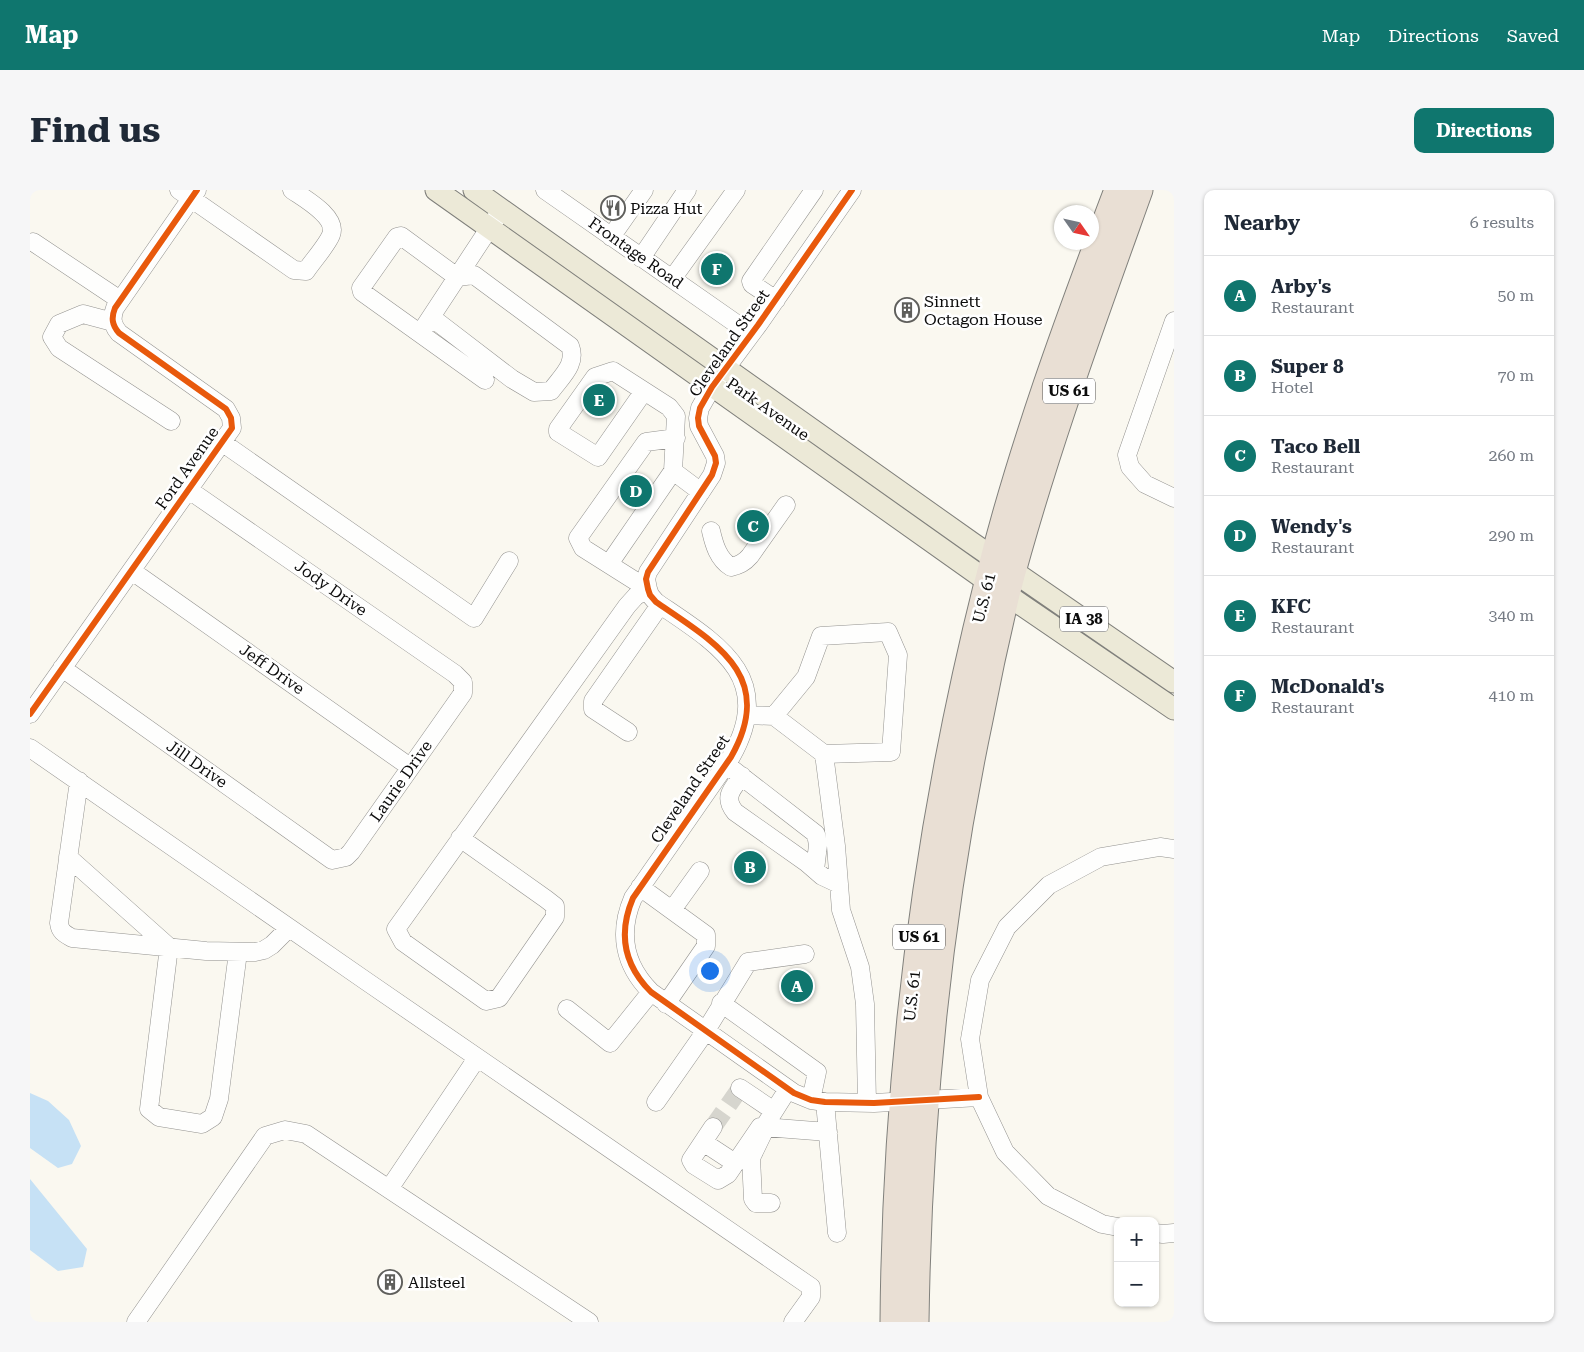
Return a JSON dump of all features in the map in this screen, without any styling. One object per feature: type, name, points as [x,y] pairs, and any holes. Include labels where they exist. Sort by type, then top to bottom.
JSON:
[{"type":"highway","name":"US 61","points":[[1007,596],[998,570],[1027,444],[1046,383],[1117,190]]},
{"type":"highway","name":"US 61","points":[[998,570],[1065,401],[1140,190]]},
{"type":"highway","name":"U.S. 61","points":[[916,1322],[919,1204],[913,1101],[916,962],[936,820],[964,682],[998,570]]},
{"type":"highway","name":"U.S. 61","points":[[893,1322],[895,1207],[940,954],[958,830],[1007,596]]},
{"type":"main road","name":"Park Avenue","points":[[436,190],[712,386],[998,570]]},
{"type":"main road","name":"Park Avenue","points":[[474,190],[726,368],[998,570]]},
{"type":"main road","name":"IA 38","points":[[998,570],[1174,682]]},
{"type":"main road","name":"IA 38","points":[[1007,596],[1174,709]]},
{"type":"street","points":[[171,421],[59,348],[52,337],[60,324],[83,314],[112,322],[114,308],[189,193],[294,270],[306,271],[331,235],[332,226],[325,214],[292,190]]},
{"type":"street","name":"Frontage Road","points":[[545,190],[751,334]]},
{"type":"street","points":[[611,237],[644,190]]},
{"type":"street","points":[[641,258],[688,190]]},
{"type":"street","points":[[672,279],[736,190]]},
{"type":"street","points":[[776,300],[752,284],[751,281],[814,190]]},
{"type":"street","name":"Cleveland Street","points":[[852,190],[776,300],[712,386],[700,408],[699,426],[713,451],[716,463],[712,475],[653,562],[646,580],[650,595],[660,605],[717,646],[732,661],[742,678],[746,693],[747,715],[741,740],[726,765],[633,898],[625,924],[625,945],[633,970],[651,992],[788,1089],[818,1101],[913,1101],[979,1097]]},
{"type":"street","points":[[420,333],[502,209]]},
{"type":"street","points":[[431,317],[512,379],[534,392],[551,391],[573,361],[573,353],[570,346],[474,275],[457,277],[399,236],[361,288],[362,292],[484,380]]},
{"type":"street","points":[[33,242],[120,300]]},
{"type":"street","points":[[1174,321],[1127,455],[1130,467],[1145,484],[1174,498]]},
{"type":"street","name":"Ford Avenue","points":[[30,714],[232,428],[231,418],[226,409],[119,333],[112,322]]},
{"type":"street","points":[[609,564],[673,471],[676,416],[669,407],[613,371],[595,377],[558,429],[558,432],[598,457],[644,391]]},
{"type":"street","points":[[460,838],[555,906],[555,917],[498,998],[486,1001],[403,942],[396,929],[460,838],[627,606],[636,596],[648,589],[583,548],[578,538],[646,442],[676,438]]},
{"type":"street","points":[[223,443],[474,618],[509,561]]},
{"type":"street","points":[[673,471],[701,492]]},
{"type":"street","name":"Jody Drive","points":[[189,490],[455,674],[463,682],[463,693]]},
{"type":"street","points":[[711,531],[715,546],[721,557],[731,567],[738,565],[750,556],[786,505]]},
{"type":"street","name":"Jeff Drive","points":[[132,571],[410,767]]},
{"type":"street","points":[[628,732],[593,709],[593,701],[660,605]]},
{"type":"street","points":[[747,715],[774,716],[824,754],[891,752],[898,655],[888,632],[821,636],[806,677],[774,716]]},
{"type":"street","name":"Jill Drive","points":[[62,668],[332,860]]},
{"type":"street","name":"Laurie Drive","points":[[332,860],[346,857],[351,852],[463,693]]},
{"type":"street","points":[[30,748],[811,1287],[810,1297],[793,1322]]},
{"type":"street","points":[[824,754],[836,846],[841,910],[860,967],[865,1004],[867,1102]]},
{"type":"street","points":[[726,765],[816,834],[818,845],[815,870]]},
{"type":"street","points":[[742,776],[730,792],[730,806],[735,812],[822,876],[839,884]]},
{"type":"street","points":[[79,781],[59,923],[60,929],[64,934],[72,938],[206,951],[255,952],[264,950],[272,945],[289,928]]},
{"type":"street","points":[[1114,1226],[1102,1224],[1048,1196],[1006,1152],[979,1097],[970,1039],[980,980],[1007,927],[1049,885],[1101,857],[1160,847],[1174,849]]},
{"type":"street","points":[[68,857],[169,947]]},
{"type":"street","points":[[672,910],[700,871]]},
{"type":"street","points":[[640,887],[706,935],[706,946],[666,1004]]},
{"type":"street","points":[[169,947],[149,1109],[159,1117],[202,1124],[213,1117],[219,1099],[238,952]]},
{"type":"street","points":[[656,1102],[705,1032],[721,1003],[748,962],[805,954]]},
{"type":"street","points":[[567,1009],[610,1043],[651,992]]},
{"type":"street","points":[[721,1003],[817,1072],[818,1101],[828,1132],[838,1233]]},
{"type":"street","points":[[389,1189],[477,1058]]},
{"type":"street","points":[[755,1066],[740,1089],[774,1111]]},
{"type":"street","points":[[771,1203],[756,1203],[753,1199],[751,1158],[764,1127],[788,1089]]},
{"type":"street","points":[[735,1164],[708,1135],[691,1160],[694,1165],[718,1180],[728,1174],[735,1164],[760,1127],[828,1132]]},
{"type":"street","points":[[136,1322],[265,1136],[286,1130],[306,1134],[589,1322]]},
{"type":"street","points":[[1159,1234],[1174,1232]]},
{"type":"water","points":[[30,1093],[48,1101],[69,1120],[81,1146],[72,1164],[58,1168],[30,1148]]},
{"type":"water","points":[[30,1179],[87,1249],[83,1267],[58,1271],[30,1250]]},
{"type":"tunnel","points":[[713,1127],[739,1090]]},
{"type":"cycle path","points":[[30,714],[232,428],[231,418],[226,409],[119,333],[113,321],[115,308],[197,190]]},
{"type":"cycle path","points":[[852,190],[758,325],[712,387],[700,408],[699,426],[715,456],[716,463],[712,475],[648,572],[646,579],[648,589],[656,602],[700,632],[733,664],[743,683],[747,704],[743,729],[731,757],[633,898],[626,924],[626,948],[629,960],[635,971],[651,992],[794,1093],[811,1100],[825,1102],[874,1103],[979,1097]]},
{"type":"place","name":"Pizza Hut","points":[[613,208]]},
{"type":"place","name":"McDonald's","points":[[717,269]]},
{"type":"place","name":"Sinnett Octagon House","points":[[907,310]]},
{"type":"place","name":"KFC","points":[[599,400]]},
{"type":"place","name":"Wendy's","points":[[636,491]]},
{"type":"place","name":"Taco Bell","points":[[753,526]]},
{"type":"place","name":"Super 8","points":[[750,867]]},
{"type":"place","name":"Arby's","points":[[797,986]]},
{"type":"place","name":"Allsteel","points":[[390,1282]]}]
